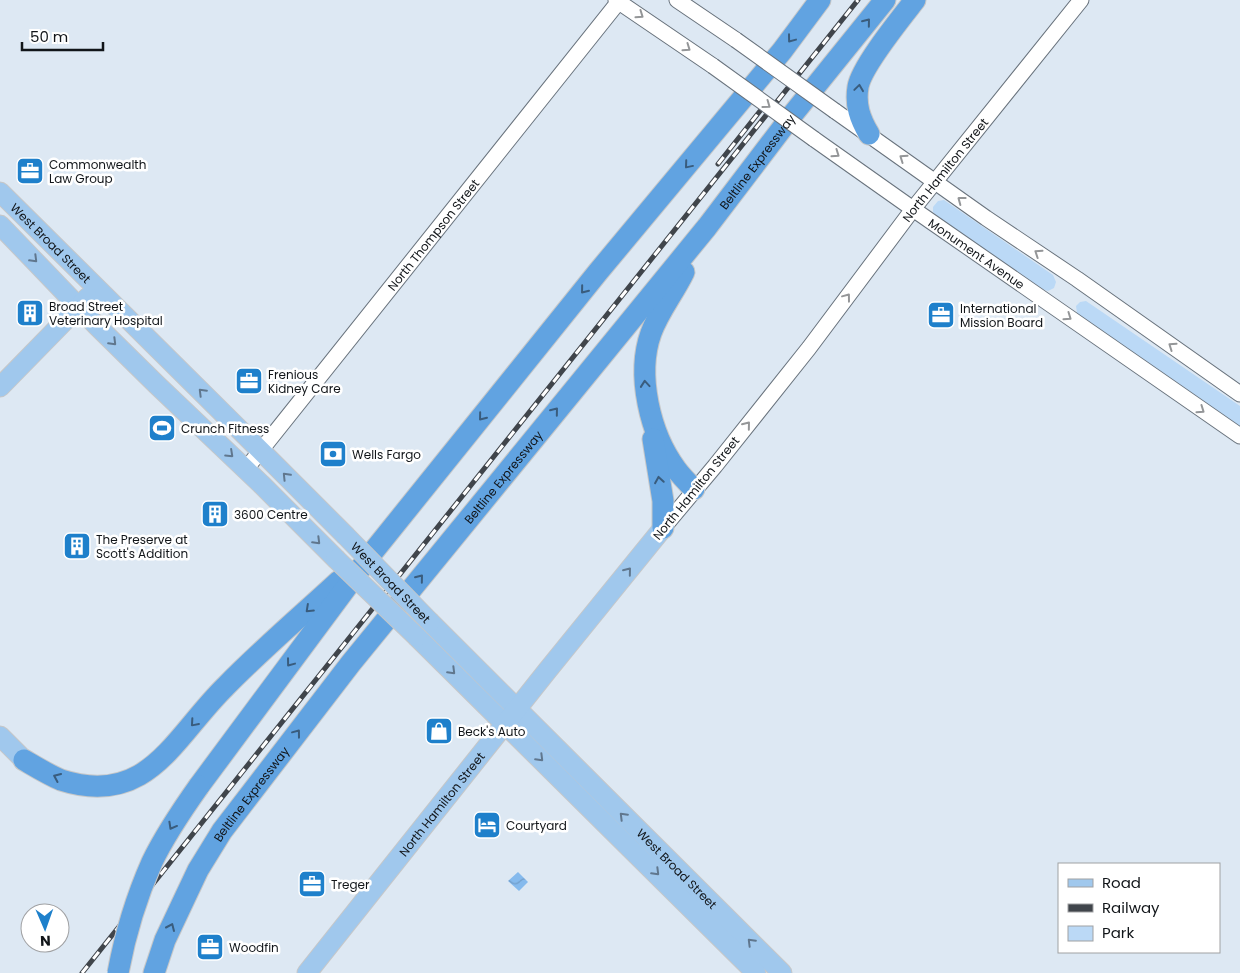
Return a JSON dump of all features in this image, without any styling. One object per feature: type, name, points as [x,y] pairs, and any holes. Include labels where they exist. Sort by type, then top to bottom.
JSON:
[{"type":"highway","points":[[118,973],[132,913],[153,861],[177,819],[199,786],[372,553],[592,280],[782,51],[820,0]]},
{"type":"highway","name":"Beltline Expressway","points":[[154,973],[166,940],[198,870],[222,832],[351,663],[707,227],[793,114],[884,0]]},
{"type":"highway","points":[[869,134],[862,122],[858,109],[858,86],[870,62],[915,0]]},
{"type":"highway","points":[[663,528],[663,501],[644,372],[650,335],[658,316],[682,277],[707,227]]},
{"type":"highway","points":[[650,414],[667,455],[676,469],[694,489]]},
{"type":"highway","points":[[24,760],[59,779],[84,786],[104,787],[119,784],[148,771],[162,760],[224,687],[349,571],[372,553]]},
{"type":"main road","name":"West Broad Street","points":[[0,192],[262,451],[430,622],[511,717],[756,973]]},
{"type":"main road","name":"West Broad Street","points":[[0,225],[157,385],[246,469],[417,637],[511,717],[782,973]]},
{"type":"main road","points":[[0,387],[97,288]]},
{"type":"main road","name":"North Hamilton Street","points":[[307,973],[663,528]]},
{"type":"main road","points":[[0,736],[24,760]]},
{"type":"street","points":[[676,0],[736,40],[986,218],[1077,279],[1240,394]]},
{"type":"street","name":"North Hamilton Street","points":[[663,528],[715,466],[913,210],[1081,0]]},
{"type":"street","name":"Monument Avenue","points":[[618,1],[713,66],[913,210],[1240,436]]},
{"type":"street","name":"North Thompson Street","points":[[246,469],[618,1]]},
{"type":"green space","points":[[944,200],[1053,275],[1056,282],[1054,288],[1048,291],[1042,289],[939,218],[933,212],[933,207],[938,201]]},
{"type":"green space","points":[[1086,301],[1240,406],[1240,427],[1081,318],[1077,313],[1076,306],[1080,302]]},
{"type":"water","points":[[518,872],[528,882],[519,891],[508,881]]},
{"type":"railway","points":[[82,973],[858,0]]},
{"type":"railway","points":[[718,164],[760,111]]},
{"type":"place","name":"Commonwealth Law Group","points":[[30,171]]},
{"type":"place","name":"Broad Street Veterinary Hospital","points":[[30,313]]},
{"type":"place","name":"International Mission Board","points":[[941,315]]},
{"type":"place","name":"Frenious Kidney Care","points":[[249,381]]},
{"type":"place","name":"Crunch Fitness","points":[[162,428]]},
{"type":"place","name":"Wells Fargo","points":[[333,454]]},
{"type":"place","name":"3600 Centre","points":[[215,514]]},
{"type":"place","name":"The Preserve at Scott's Addition","points":[[77,546]]},
{"type":"place","name":"Beck's Auto","points":[[439,731]]},
{"type":"place","name":"Courtyard","points":[[487,825]]},
{"type":"place","name":"Treger","points":[[312,884]]},
{"type":"place","name":"Woodfin","points":[[210,947]]}]
